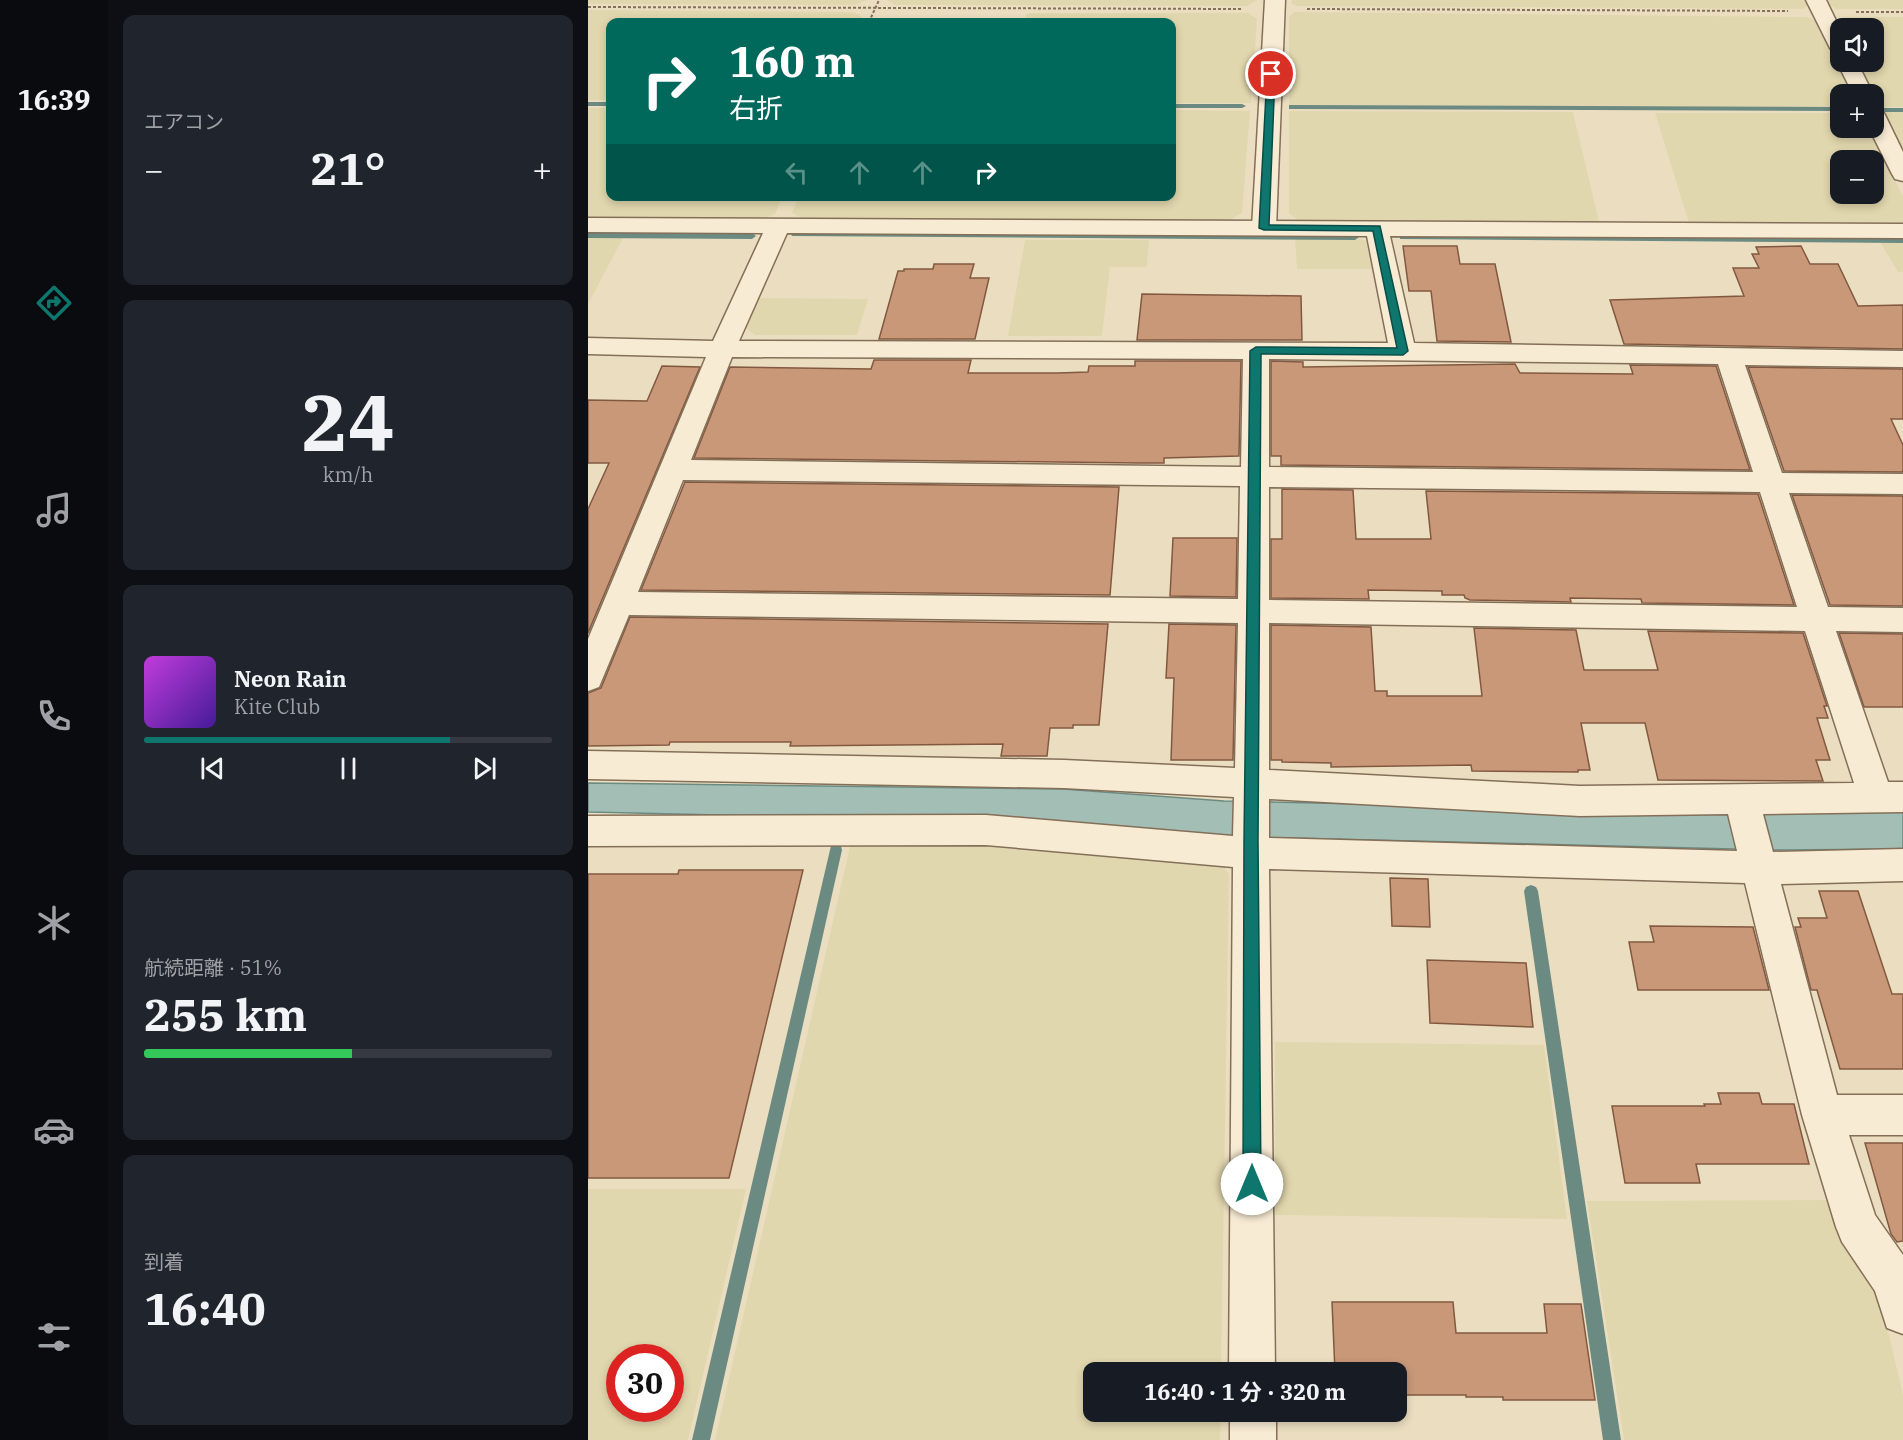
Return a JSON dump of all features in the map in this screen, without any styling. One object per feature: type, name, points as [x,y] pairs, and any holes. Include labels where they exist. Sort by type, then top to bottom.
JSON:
[{"type":"street","points":[[1264,228],[1275,0]]},
{"type":"street","points":[[1816,0],[1830,28]]},
{"type":"street","points":[[1884,135],[1903,174]]},
{"type":"street","points":[[588,225],[1903,231]]},
{"type":"street","points":[[588,678],[722,349],[778,226]]},
{"type":"street","points":[[1377,228],[1403,351]]},
{"type":"street","points":[[588,346],[722,349],[1403,351],[1903,359]]},
{"type":"street","points":[[1252,1362],[1251,848],[1256,351]]},
{"type":"street","points":[[588,765],[1064,774],[1252,791],[1580,801],[1743,805],[1890,797],[1816,618],[1729,357]]},
{"type":"street","points":[[673,470],[1903,484]]},
{"type":"street","points":[[618,603],[1903,620]]},
{"type":"street","points":[[1743,805],[1822,1115],[1857,1227],[1894,1281],[1903,1312]]},
{"type":"street","points":[[588,831],[986,830],[1251,848],[1903,865]]},
{"type":"street","points":[[1822,1115],[1903,1115]]},
{"type":"street","points":[[1253,1422],[1253,1440]]},
{"type":"path","points":[[871,18],[879,0]]},
{"type":"shaded area","points":[[588,0],[867,0],[855,5],[588,4]]},
{"type":"shaded area","points":[[887,0],[1258,0],[1247,6],[895,5]]},
{"type":"shaded area","points":[[1292,0],[1806,0],[1809,5],[1803,9],[1297,6],[1291,3]]},
{"type":"shaded area","points":[[1825,0],[1903,0],[1903,9],[1837,9],[1827,4]]},
{"type":"shaded area","points":[[588,10],[854,12],[862,17],[606,18],[606,100],[588,100]]},
{"type":"shaded area","points":[[1294,12],[1807,17],[1817,21],[1830,48],[1830,72],[1841,72],[1847,84],[1830,84],[1830,107],[1289,106],[1289,17]]},
{"type":"shaded area","points":[[1027,13],[1249,13],[1257,19],[1251,103],[1176,103],[1176,18],[1025,18]]},
{"type":"shaded area","points":[[1903,17],[1903,107],[1884,107],[1884,84],[1869,84],[1862,72],[1884,72],[1884,18],[1844,18]]},
{"type":"shaded area","points":[[588,108],[606,108],[606,201],[780,201],[775,214],[758,221],[588,220]]},
{"type":"shaded area","points":[[1176,110],[1250,111],[1242,213],[1227,222],[804,219],[792,213],[797,201],[1176,201]]},
{"type":"shaded area","points":[[1289,111],[1573,112],[1599,222],[1300,222],[1289,213]]},
{"type":"shaded area","points":[[1884,112],[1903,112],[1903,151],[1884,114]]},
{"type":"shaded area","points":[[1655,113],[1830,113],[1830,138],[1874,138],[1880,150],[1830,150],[1830,204],[1884,204],[1884,158],[1903,196],[1903,224],[1689,223]]},
{"type":"shaded area","points":[[588,236],[624,236],[588,304]]},
{"type":"shaded area","points":[[1295,238],[1358,238],[1366,241],[1372,269],[1297,269]]},
{"type":"shaded area","points":[[1025,240],[1149,240],[1147,267],[1110,267],[1102,336],[1008,336]]},
{"type":"shaded area","points":[[1880,242],[1903,242],[1903,272],[1898,272]]},
{"type":"shaded area","points":[[754,298],[868,299],[857,335],[755,335],[743,326]]},
{"type":"shaded area","points":[[851,842],[986,844],[1220,862],[1229,874],[1221,1362],[1083,1362],[1083,1422],[1221,1422],[1220,1440],[715,1440]]},
{"type":"shaded area","points":[[1275,1042],[1544,1045],[1567,1219],[1275,1215]]},
{"type":"shaded area","points":[[588,1189],[746,1189],[688,1440],[588,1440]]},
{"type":"shaded area","points":[[1825,1200],[1880,1296],[1903,1395],[1903,1440],[1624,1440],[1587,1201]]},
{"type":"water","points":[[588,783],[1063,789],[1224,801],[1765,813],[1903,811],[1903,849],[1774,850],[1208,836],[986,821],[588,812]]},
{"type":"building","points":[[1403,246],[1457,246],[1460,264],[1495,264],[1511,342],[1437,341],[1431,291],[1409,291]]},
{"type":"building","points":[[1801,246],[1810,264],[1838,264],[1858,306],[1903,305],[1903,349],[1624,344],[1610,300],[1744,296],[1733,268],[1759,268],[1752,254],[1759,254],[1756,247]]},
{"type":"building","points":[[934,264],[974,264],[970,278],[989,278],[975,339],[879,339],[898,271],[933,269]]},
{"type":"building","points":[[1142,294],[1301,296],[1302,340],[1137,340]]},
{"type":"building","points":[[874,360],[971,360],[968,373],[1088,372],[1089,366],[1135,366],[1135,361],[1241,361],[1239,456],[1164,458],[1164,463],[694,458],[730,367],[871,369]]},
{"type":"building","points":[[1271,361],[1303,362],[1303,367],[1515,364],[1520,373],[1633,374],[1630,365],[1716,366],[1750,470],[1281,465],[1281,456],[1271,456]]},
{"type":"building","points":[[662,366],[700,367],[588,633],[588,509],[609,463],[588,463],[588,400],[647,401]]},
{"type":"building","points":[[1748,367],[1903,369],[1903,419],[1891,419],[1903,445],[1903,472],[1784,471]]},
{"type":"building","points":[[685,482],[1119,487],[1110,595],[641,590]]},
{"type":"building","points":[[1282,489],[1353,490],[1356,539],[1431,539],[1426,491],[1758,494],[1794,605],[1642,603],[1641,599],[1570,598],[1571,602],[1470,600],[1464,595],[1442,595],[1442,591],[1368,590],[1369,599],[1271,598],[1271,539],[1282,539]]},
{"type":"building","points":[[1792,495],[1903,496],[1903,606],[1830,605]]},
{"type":"building","points":[[1173,538],[1237,538],[1236,597],[1170,596]]},
{"type":"building","points":[[630,617],[1108,624],[1099,725],[1050,728],[1047,756],[1001,756],[1003,744],[790,746],[791,742],[670,742],[669,745],[588,746],[588,693],[601,688]]},
{"type":"building","points":[[1169,624],[1236,625],[1233,760],[1171,760],[1174,678],[1166,678]]},
{"type":"building","points":[[1271,625],[1371,627],[1375,691],[1387,691],[1387,696],[1482,696],[1474,628],[1576,630],[1584,670],[1658,670],[1648,631],[1803,633],[1827,706],[1824,706],[1828,718],[1817,718],[1830,760],[1816,760],[1823,781],[1658,780],[1645,723],[1581,723],[1590,770],[1578,770],[1578,772],[1472,771],[1471,765],[1331,767],[1331,763],[1271,760]]},
{"type":"building","points":[[1839,633],[1903,634],[1903,707],[1864,707]]},
{"type":"building","points":[[679,870],[803,870],[729,1178],[588,1178],[588,874],[678,874]]},
{"type":"building","points":[[1390,878],[1428,879],[1430,927],[1392,926]]},
{"type":"building","points":[[1819,891],[1858,891],[1892,994],[1903,994],[1903,1069],[1840,1069],[1817,990],[1811,990],[1795,927],[1801,927],[1798,918],[1827,918]]},
{"type":"building","points":[[1650,926],[1753,927],[1769,990],[1638,990],[1629,942],[1654,942]]},
{"type":"building","points":[[1427,960],[1526,963],[1533,1027],[1430,1023]]},
{"type":"building","points":[[1718,1093],[1759,1093],[1762,1104],[1794,1104],[1809,1164],[1696,1164],[1700,1183],[1625,1183],[1612,1106],[1721,1104]]},
{"type":"building","points":[[1865,1143],[1903,1143],[1903,1241],[1897,1242],[1891,1234]]},
{"type":"building","points":[[1332,1302],[1453,1302],[1456,1333],[1547,1333],[1544,1304],[1581,1304],[1595,1400],[1503,1400],[1503,1397],[1466,1397],[1466,1395],[1407,1395],[1407,1362],[1335,1362]]},
{"type":"waterway","points":[[588,104],[606,104]]},
{"type":"waterway","points":[[1176,106],[1242,106]]},
{"type":"waterway","points":[[1292,107],[1830,109]]},
{"type":"waterway","points":[[1884,110],[1903,110]]},
{"type":"waterway","points":[[795,234],[1355,237]]},
{"type":"waterway","points":[[588,235],[752,236]]},
{"type":"waterway","points":[[1403,237],[1903,240]]},
{"type":"waterway","points":[[701,1440],[836,850]]},
{"type":"waterway","points":[[1531,891],[1612,1440]]},
{"type":"route","points":[[1252,1184],[1251,842],[1256,351],[1403,351],[1377,228],[1264,228],[1271,74]]}]
